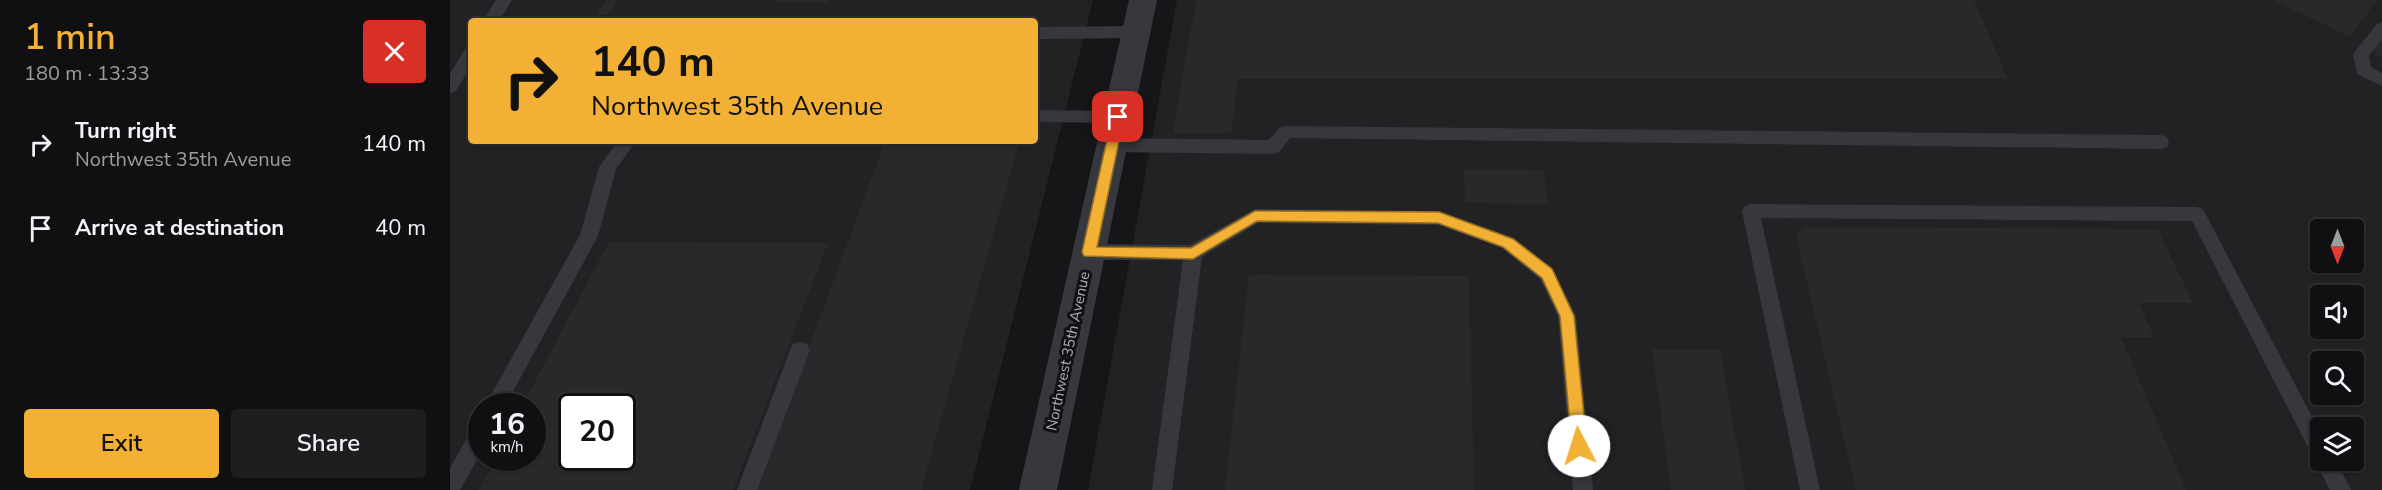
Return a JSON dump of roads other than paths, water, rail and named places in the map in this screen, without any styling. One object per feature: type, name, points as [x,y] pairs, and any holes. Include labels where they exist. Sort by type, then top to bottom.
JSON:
[{"type":"street","name":"Northwest 35th Avenue","points":[[1038,490],[1143,0]]},
{"type":"lane","points":[[493,18],[504,0]]},
{"type":"lane","points":[[2382,28],[2361,54],[2363,70],[2382,80]]},
{"type":"lane","points":[[1038,33],[1136,32]]},
{"type":"lane","points":[[450,87],[468,58]]},
{"type":"lane","points":[[1038,117],[1115,131],[1273,147],[1286,132],[2161,142]]},
{"type":"lane","points":[[502,393],[589,236],[608,167],[626,144]]},
{"type":"lane","points":[[1810,490],[1751,211],[2197,214],[2310,432]]},
{"type":"lane","points":[[1089,252],[1193,253],[1255,216],[1439,218],[1508,243],[1547,274],[1567,316],[1583,490]]},
{"type":"lane","points":[[1162,490],[1193,253]]},
{"type":"lane","points":[[747,490],[800,350]]},
{"type":"lane","points":[[450,488],[468,455]]},
{"type":"lane","points":[[2331,471],[2341,490]]}]
